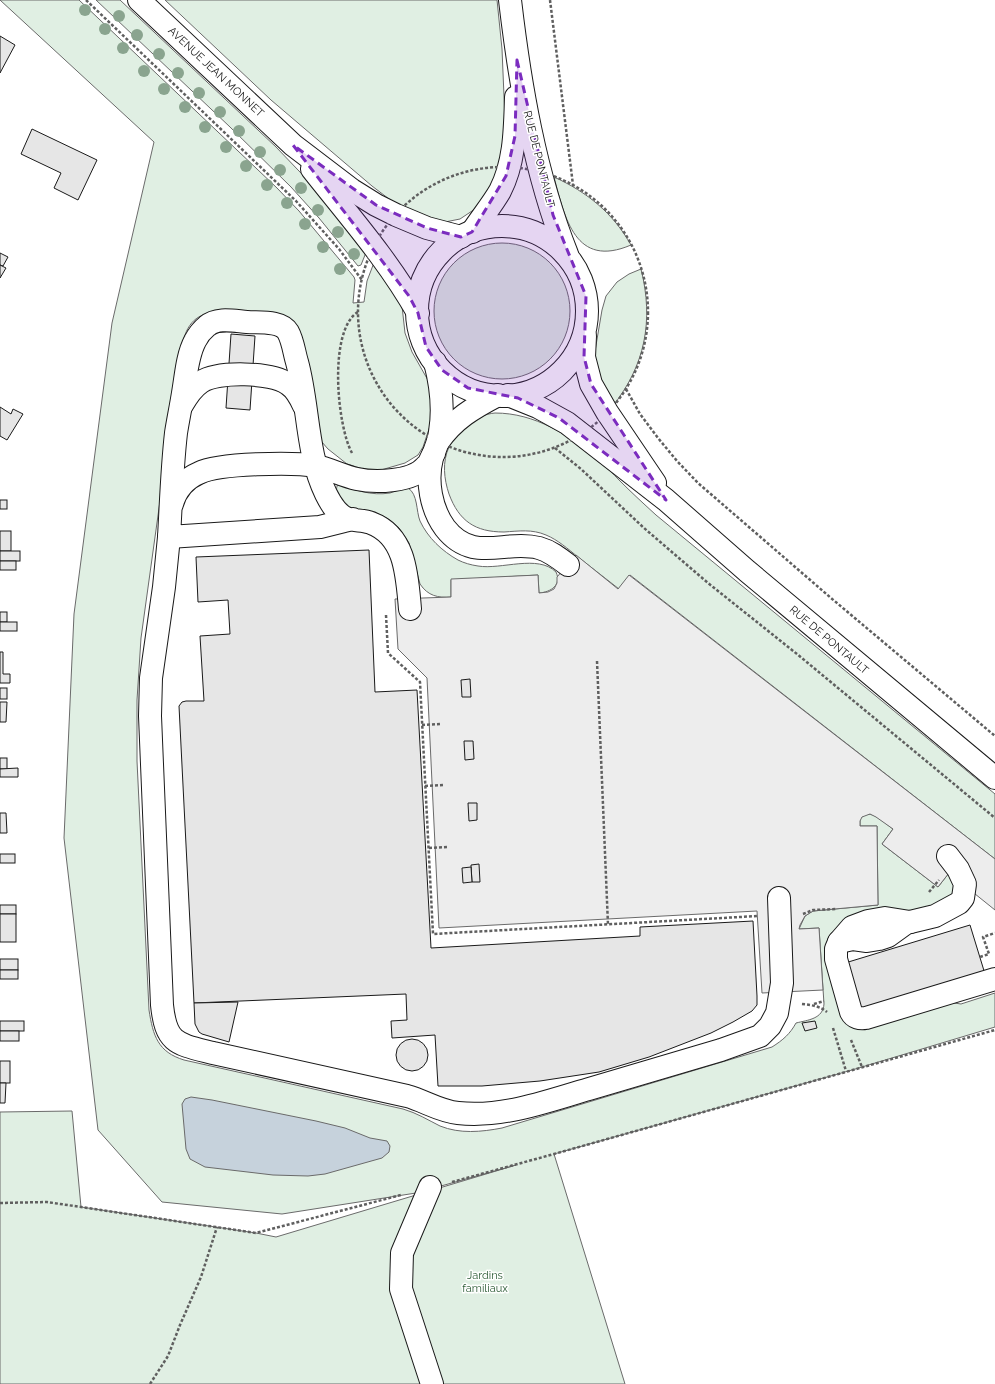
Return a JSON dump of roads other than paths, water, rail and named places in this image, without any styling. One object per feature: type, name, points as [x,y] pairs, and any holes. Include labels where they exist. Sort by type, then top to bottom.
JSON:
[{"type":"main road","name":"AVENUE JEAN MONNET","points":[[138,0],[293,145],[352,190],[376,205],[427,228],[467,234]]},
{"type":"main road","name":"RUE DE PONTAULT","points":[[510,0],[517,60],[541,173],[557,229],[568,257]]},
{"type":"main road","name":"RUE DE PONTAULT","points":[[467,234],[500,191],[509,168],[515,136],[517,60]]},
{"type":"main road","name":"AVENUE JEAN MONNET","points":[[293,145],[374,247],[409,296],[418,313]]},
{"type":"main road","points":[[501,226],[524,229],[545,238],[557,246],[568,257],[579,276],[586,296],[587,307],[585,328],[578,349],[558,375],[549,382],[534,389],[519,394],[503,395],[477,392],[458,383],[446,374],[435,362],[423,339],[419,326],[418,313],[420,292],[427,273],[435,260],[445,249],[467,234],[486,228],[501,226]]},
{"type":"main road","points":[[410,609],[404,563],[397,544],[378,526],[365,521],[343,516],[332,505],[323,487],[316,466],[299,370],[292,341],[286,329],[276,324],[231,321],[212,323],[201,332],[190,355],[180,413],[175,444],[164,587],[151,678],[150,716],[162,1005],[166,1028],[174,1040],[190,1047],[213,1053],[407,1096],[444,1111],[483,1114],[503,1112],[532,1106],[739,1044],[757,1038],[764,1033],[774,1020],[780,1003],[782,983],[780,907]]},
{"type":"main road","name":"RUE DE PONTAULT","points":[[585,328],[584,358],[591,384],[607,412],[666,500]]},
{"type":"main road","points":[[435,362],[442,404],[441,423],[430,474],[433,501],[440,520],[455,539],[468,545],[483,549],[524,546],[539,548],[552,554],[568,565]]},
{"type":"main road","points":[[180,413],[182,405],[189,393],[201,382],[217,376],[242,375],[269,377],[287,383],[297,393],[305,409],[307,418]]},
{"type":"main road","name":"RUE DE PONTAULT","points":[[503,395],[538,407],[559,418],[582,434],[666,500],[747,571],[995,778]]},
{"type":"main road","points":[[171,508],[181,485],[196,474],[208,469],[234,466],[316,466],[365,480],[391,480],[415,474],[427,466],[436,447],[450,427],[462,416],[503,395]]},
{"type":"main road","points":[[169,537],[320,527],[353,519]]},
{"type":"main road","points":[[948,856],[963,878],[965,884],[965,891],[960,903],[935,916],[910,922],[885,918],[868,920],[852,927],[839,942],[835,957],[851,1012],[858,1018],[866,1018],[995,979]]},
{"type":"main road","points":[[430,1187],[402,1253],[402,1288],[432,1384]]},
{"type":"park label","name":"Jardins familiaux","points":[[485,1281]]}]
